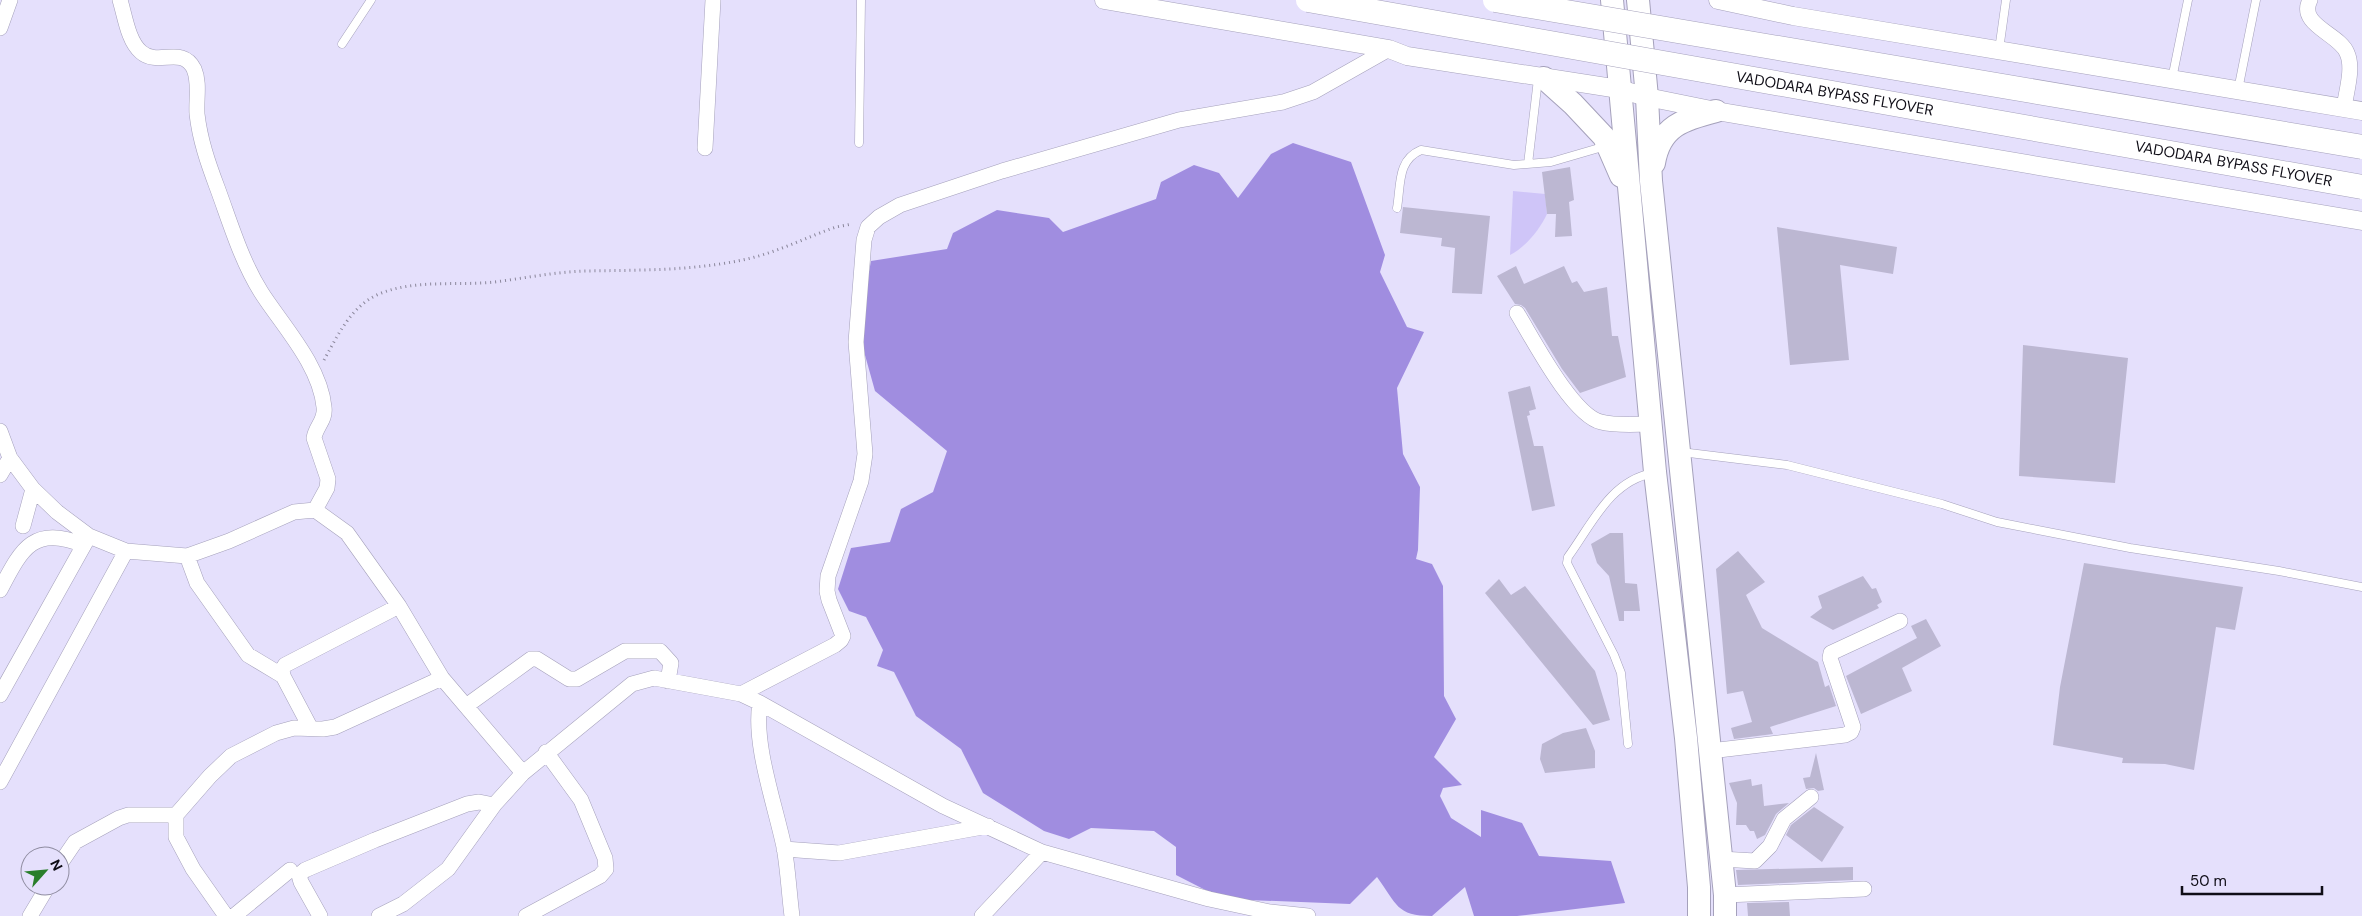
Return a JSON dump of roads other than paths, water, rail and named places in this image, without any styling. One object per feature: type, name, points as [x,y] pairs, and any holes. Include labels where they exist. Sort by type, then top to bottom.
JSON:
[{"type":"highway","name":"VADODARA BYPASS FLYOVER","points":[[1308,0],[1737,77],[2165,150],[2362,187]]},
{"type":"highway","points":[[1495,0],[2362,147]]},
{"type":"main road","points":[[1612,0],[1656,472],[1686,738],[1699,887],[1699,916]]},
{"type":"main road","points":[[1638,0],[1647,98],[1651,181],[1725,906]]},
{"type":"main road","points":[[1541,78],[1589,120],[1604,137],[1632,205]]},
{"type":"main road","points":[[1651,181],[1656,150],[1663,137],[1686,119],[1716,111]]},
{"type":"street","points":[[0,28],[10,0]]},
{"type":"street","points":[[120,0],[132,39],[140,52],[150,58],[180,55],[188,60],[194,69],[197,81],[197,114],[201,142],[233,230],[261,292],[299,344],[315,378],[325,414],[314,438],[328,479],[327,488],[315,510]]},
{"type":"street","points":[[705,148],[713,0]]},
{"type":"street","points":[[1104,0],[1389,49],[1407,56],[1619,89],[1647,98],[1716,111],[2362,221]]},
{"type":"street","points":[[1718,0],[1793,16],[2362,111]]},
{"type":"street","points":[[2310,0],[2308,13],[2311,21],[2342,43],[2350,61],[2344,108]]},
{"type":"street","points":[[741,694],[835,645],[843,636],[827,591],[828,576],[861,480],[865,454],[856,342],[864,240],[868,227],[878,217],[900,205],[1002,171],[1179,120],[1283,102],[1313,92],[1389,49]]},
{"type":"street","points":[[1517,313],[1563,386],[1586,414],[1600,422],[1652,424]]},
{"type":"street","points":[[0,431],[10,458],[33,489],[87,540]]},
{"type":"street","points":[[0,475],[10,458]]},
{"type":"street","points":[[23,526],[33,489]]},
{"type":"street","points":[[1,587],[27,546],[34,541],[50,537],[87,540],[126,551],[187,556],[229,541],[294,512],[315,510],[347,533],[399,606],[442,678],[523,773]]},
{"type":"street","points":[[0,695],[87,540]]},
{"type":"street","points":[[0,782],[126,551]]},
{"type":"street","points":[[187,556],[197,583],[248,655],[283,676]]},
{"type":"street","points":[[310,727],[283,676],[282,670],[285,665],[399,606]]},
{"type":"street","points":[[1710,751],[1845,735],[1851,732],[1853,727],[1830,658],[1831,653],[1900,621]]},
{"type":"street","points":[[466,706],[531,659],[537,659],[570,679],[576,679],[625,651],[660,651],[671,664],[668,681]]},
{"type":"street","points":[[226,916],[193,869],[176,837],[176,815],[210,776],[231,756],[276,733],[294,728],[335,728],[442,678]]},
{"type":"street","points":[[379,916],[403,904],[448,868],[494,805],[523,773],[546,752],[632,684],[654,678],[741,694],[760,702],[943,806],[1042,852],[1209,899],[1270,912],[1308,916]]},
{"type":"street","points":[[760,702],[758,716],[759,736],[784,849],[792,916]]},
{"type":"street","points":[[526,916],[600,876],[606,869],[605,858],[581,800],[546,752]]},
{"type":"street","points":[[1721,859],[1755,861],[1770,846],[1784,819],[1811,796]]},
{"type":"street","points":[[320,916],[301,882],[299,875],[305,870],[467,804],[479,802],[494,805]]},
{"type":"street","points":[[70,849],[75,842],[128,815],[176,815]]},
{"type":"street","points":[[784,849],[838,853],[988,826]]},
{"type":"street","points":[[982,916],[1042,852]]},
{"type":"street","points":[[234,916],[290,870]]},
{"type":"street","points":[[1725,906],[1864,889]]},
{"type":"street","points":[[30,916],[42,896]]},
{"type":"lane","points":[[342,44],[371,0]]},
{"type":"lane","points":[[860,143],[861,0]]},
{"type":"lane","points":[[1998,50],[2006,0]]},
{"type":"lane","points":[[2172,79],[2188,0]]},
{"type":"lane","points":[[2238,90],[2256,0]]},
{"type":"lane","points":[[1528,164],[1541,78]]},
{"type":"lane","points":[[1397,208],[1404,163],[1411,154],[1421,150],[1514,165],[1551,162],[1608,146]]},
{"type":"lane","points":[[1679,452],[1787,465],[1942,504],[1997,522],[2130,548],[2279,571],[2362,587]]},
{"type":"lane","points":[[1628,744],[1621,673],[1614,655],[1567,563],[1568,557],[1614,491],[1634,478],[1656,472]]}]
